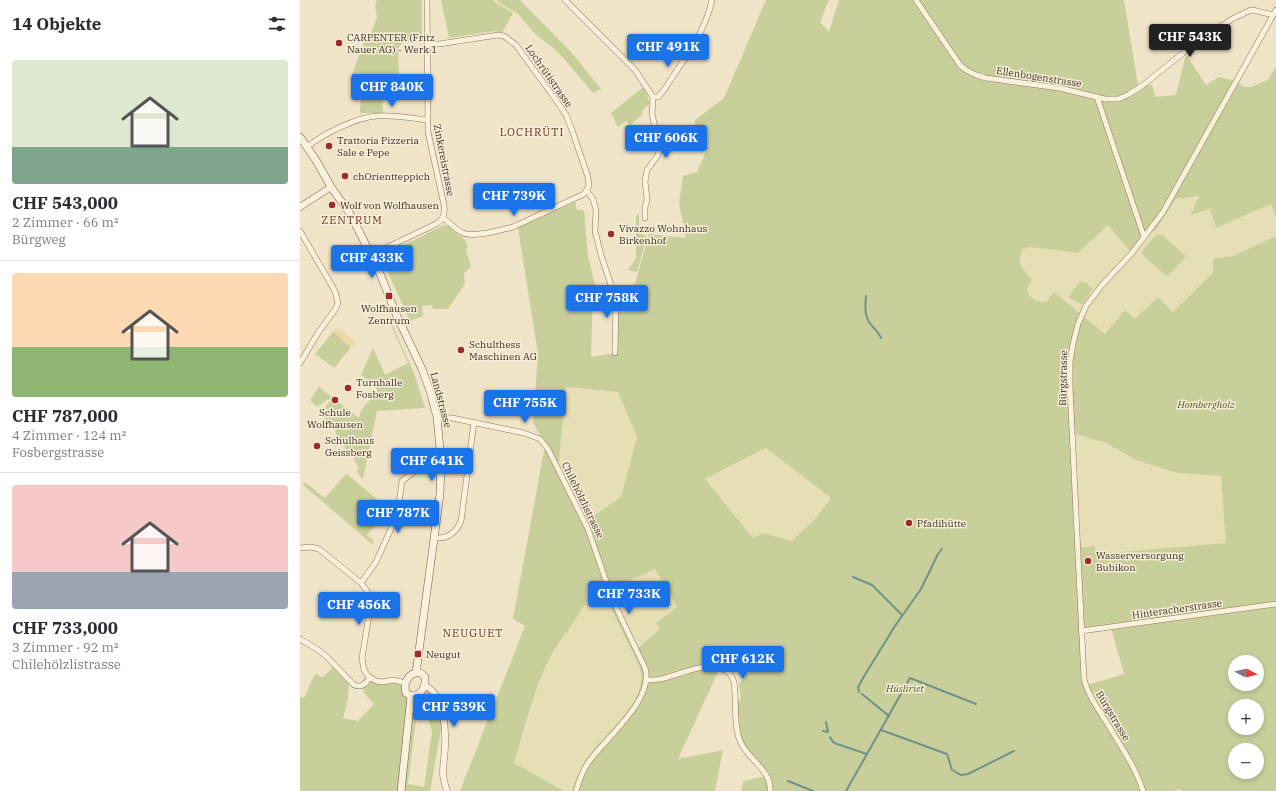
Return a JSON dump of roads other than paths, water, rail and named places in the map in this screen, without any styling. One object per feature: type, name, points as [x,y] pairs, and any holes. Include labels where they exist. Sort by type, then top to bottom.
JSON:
[{"type":"main road","name":"Landstrasse","points":[[300,137],[348,212],[371,255],[396,314],[422,369],[437,417],[440,441],[440,494],[416,672]]},
{"type":"main road","points":[[416,672],[424,675],[426,680],[425,686],[418,695],[411,696],[406,693],[405,683],[410,676],[416,672]]},
{"type":"main road","points":[[401,791],[411,696]]},
{"type":"street","name":"Zinkereistrasse","points":[[427,0],[427,120],[430,146],[444,204],[443,218]]},
{"type":"street","points":[[566,0],[635,70],[653,97],[652,114],[660,148],[655,160],[647,170],[645,181],[647,200],[645,207],[645,218]]},
{"type":"street","points":[[653,97],[658,97],[664,90],[699,36],[707,18],[712,0]]},
{"type":"street","name":"Ellenbogenstrasse","points":[[916,0],[954,59],[966,70],[976,75],[992,79],[1059,88],[1097,98],[1115,99],[1129,94],[1142,86],[1193,45],[1218,27],[1243,13],[1255,10],[1273,15]]},
{"type":"street","name":"Bürgstrasse","points":[[1143,791],[1130,762],[1089,693],[1083,672],[1070,388],[1070,362],[1073,344],[1082,314],[1091,298],[1132,253],[1170,201],[1276,10]]},
{"type":"street","name":"Lochrütistrasse","points":[[427,44],[439,44],[498,35],[504,36],[516,45],[566,115],[588,177],[589,186],[587,191]]},
{"type":"street","points":[[1097,98],[1144,237]]},
{"type":"street","points":[[307,147],[353,121],[367,117],[378,116],[427,120]]},
{"type":"street","points":[[300,207],[331,187]]},
{"type":"street","points":[[371,255],[436,224],[443,218],[465,234],[473,235],[490,232],[513,227],[579,197],[587,191],[593,199],[596,210],[595,230],[601,255],[616,300],[615,353]]},
{"type":"street","points":[[300,231],[335,291],[338,303],[300,363]]},
{"type":"street","name":"Chilehölzlistrasse","points":[[437,417],[446,417],[474,422],[524,433],[536,437],[545,445],[588,529],[610,596],[641,658],[647,680]]},
{"type":"street","points":[[435,538],[450,536],[456,530],[461,521],[474,422]]},
{"type":"street","points":[[362,584],[376,562],[394,522],[398,510],[402,483],[405,478],[415,471]]},
{"type":"street","points":[[300,548],[311,547],[319,550],[362,584],[370,599],[370,611],[362,662],[364,670],[370,678],[379,682],[394,680],[405,683]]},
{"type":"street","name":"Hinteracherstrasse","points":[[1081,632],[1276,604]]},
{"type":"street","points":[[300,639],[327,657],[354,684],[360,686],[364,685],[370,678]]},
{"type":"street","points":[[576,791],[586,766],[630,713],[641,695],[647,680],[661,679],[707,666],[720,667],[728,671],[732,676],[734,682],[737,730],[739,739],[769,779],[770,791]]},
{"type":"street","points":[[425,686],[434,692],[442,714],[445,735],[443,772],[447,791]]},
{"type":"waterway","points":[[866,296],[865,309],[868,320],[881,338]]},
{"type":"waterway","points":[[859,692],[858,687],[866,673],[895,626],[921,589],[938,554],[942,549]]},
{"type":"waterway","points":[[853,577],[872,585],[902,615]]},
{"type":"waterway","points":[[846,791],[910,678],[976,704]]},
{"type":"waterway","points":[[862,694],[889,716]]},
{"type":"waterway","points":[[823,731],[828,732],[826,722]]},
{"type":"waterway","points":[[881,730],[947,754],[952,770],[961,775],[968,774],[1014,751]]},
{"type":"waterway","points":[[830,737],[833,742],[837,744],[867,754]]},
{"type":"waterway","points":[[788,781],[813,791]]},
{"type":"place","name":"CARPENTER (Fritz Nauer AG) - Werk 1","points":[[339,43]]},
{"type":"place","name":"Trattoria Pizzeria Sale e Pepe","points":[[329,146]]},
{"type":"place","name":"chOrientteppich","points":[[345,176]]},
{"type":"place","name":"Wolf von Wolfhausen","points":[[332,205]]},
{"type":"place","name":"Vivazzo Wohnhaus Birkenhof","points":[[611,234]]},
{"type":"place","name":"Wolfhausen Zentrum","points":[[389,296]]},
{"type":"place","name":"Schulthess Maschinen AG","points":[[461,350]]},
{"type":"place","name":"Turnhalle Fosberg","points":[[348,388]]},
{"type":"place","name":"Schule Wolfhausen","points":[[335,400]]},
{"type":"place","name":"Schulhaus Geissberg","points":[[317,446]]},
{"type":"place","name":"Pfadihütte","points":[[909,523]]},
{"type":"place","name":"Wasserversorgung Bubikon","points":[[1088,561]]},
{"type":"place","name":"Neugut","points":[[418,654]]},
{"type":"district","name":"LOCHRÜTI","points":[[532,132]]},
{"type":"district","name":"ZENTRUM","points":[[352,220]]},
{"type":"district","name":"NEUGUET","points":[[473,633]]},
{"type":"park label","name":"Hombergholz","points":[[1206,404]]},
{"type":"park label","name":"Hüsliriet","points":[[905,688]]}]
